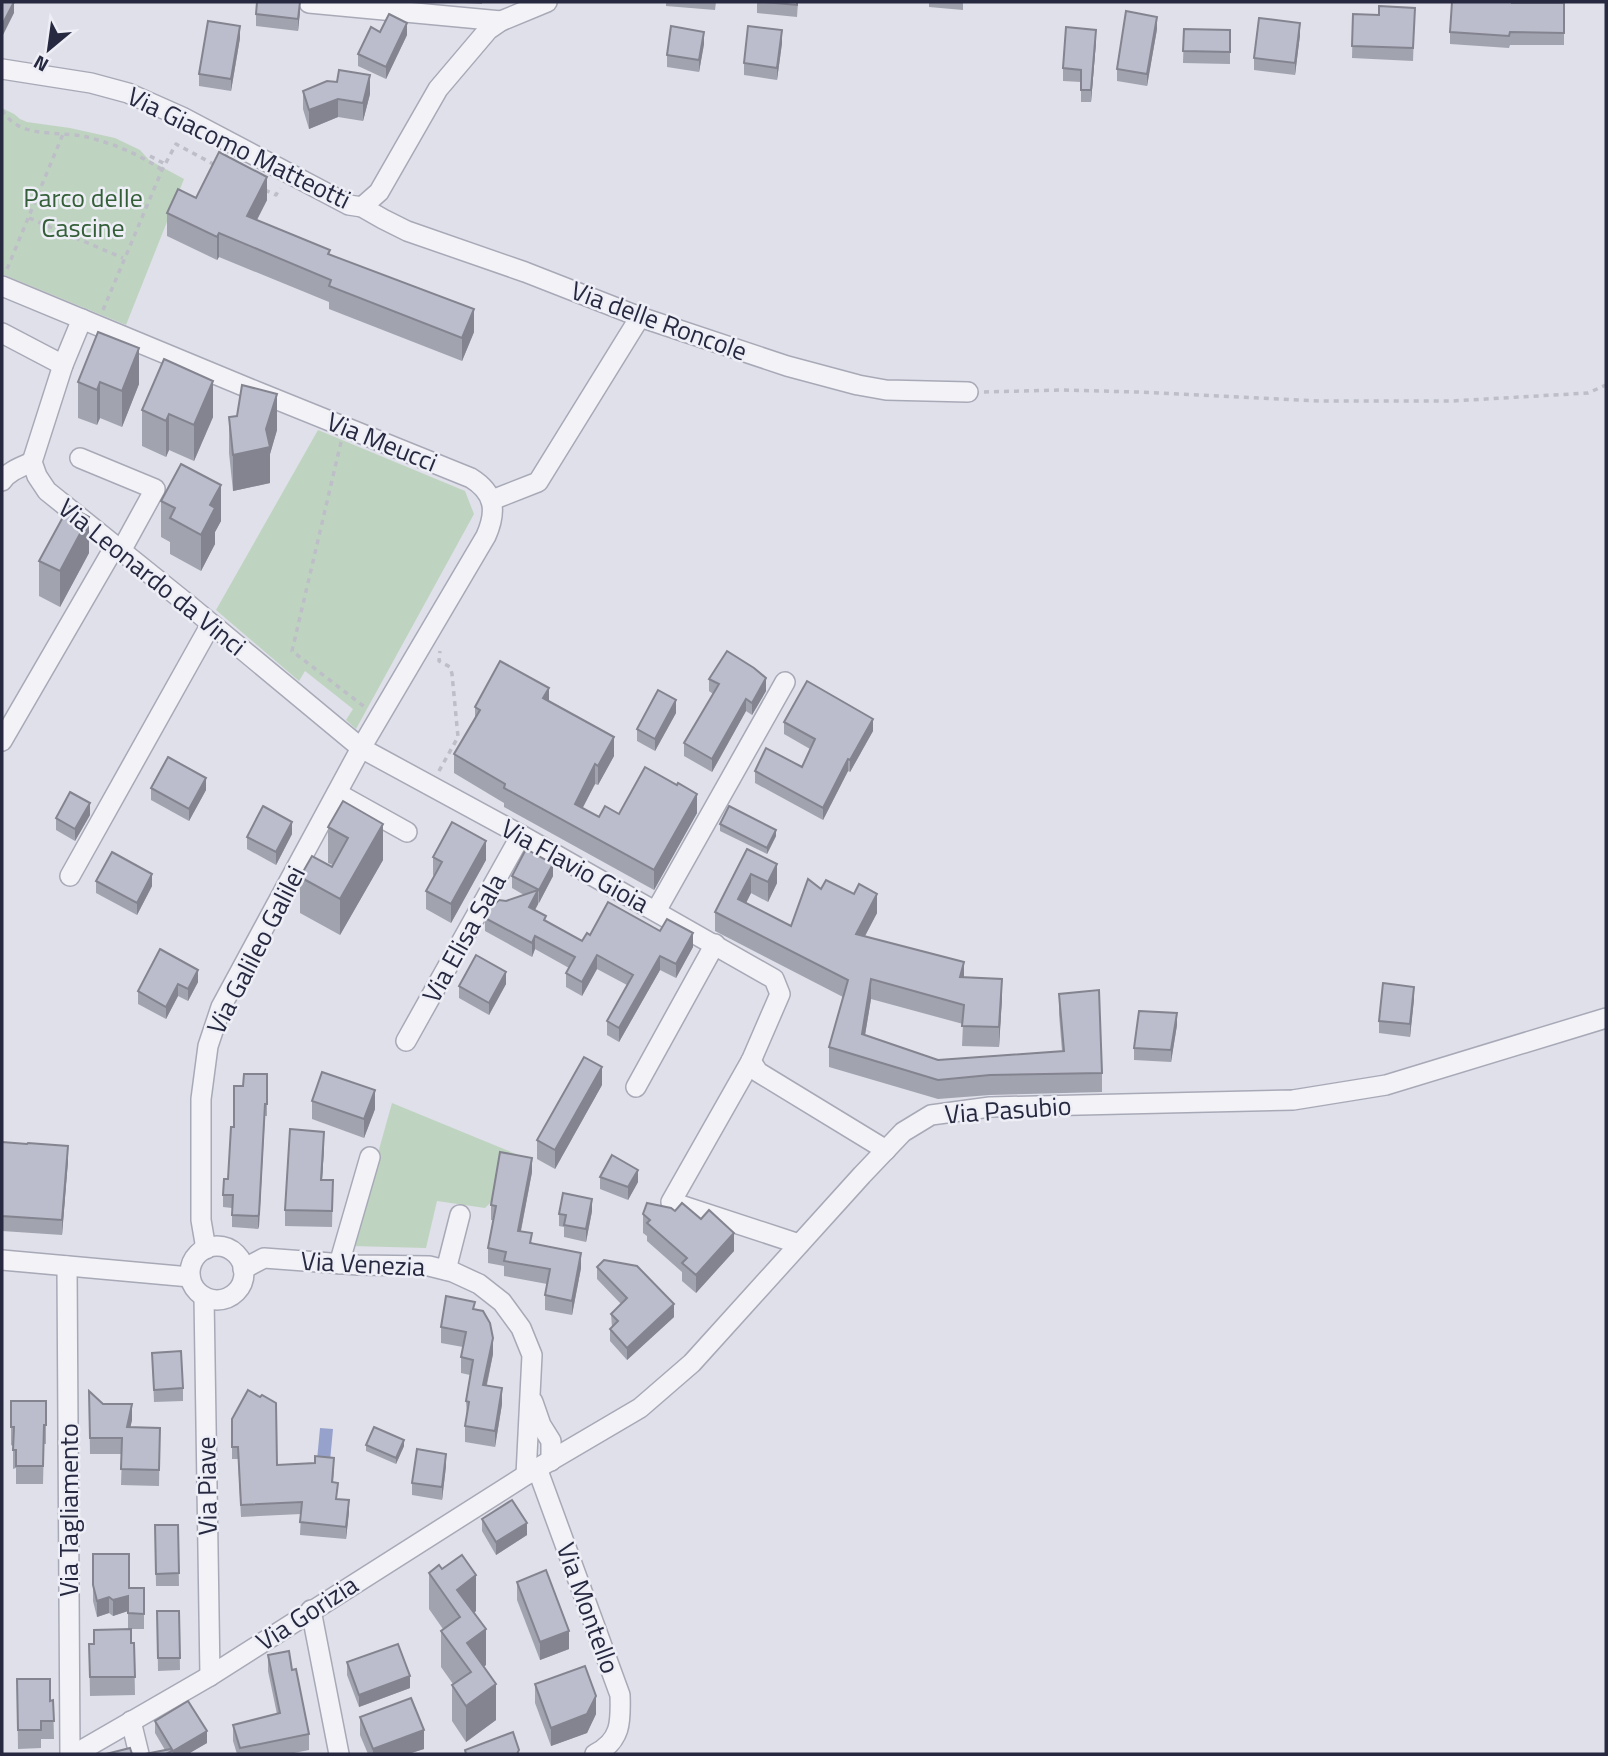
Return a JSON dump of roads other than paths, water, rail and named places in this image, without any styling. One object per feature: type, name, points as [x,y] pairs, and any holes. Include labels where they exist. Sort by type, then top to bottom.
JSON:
[{"type":"street","name":"Via Giacomo Matteotti","points":[[2,69],[91,83],[128,93],[183,117],[349,205],[362,207],[379,192],[438,89],[488,30],[501,21],[547,2]]},
{"type":"street","points":[[309,3],[501,21]]},
{"type":"street","name":"Via delle Roncole","points":[[362,207],[407,231],[526,272],[640,317],[787,366],[886,390],[968,392]]},
{"type":"street","name":"Via Meucci","points":[[4,277],[82,319],[471,478],[485,488],[492,500]]},
{"type":"street","points":[[361,748],[486,536],[493,514],[492,500],[538,482],[640,317]]},
{"type":"street","points":[[2,481],[19,467],[32,462],[63,365],[82,319]]},
{"type":"street","points":[[2,333],[63,365]]},
{"type":"street","points":[[2,741],[155,489],[80,458]]},
{"type":"street","name":"Via Leonardo da Vinci","points":[[32,462],[47,491],[361,748]]},
{"type":"street","points":[[70,876],[211,624]]},
{"type":"street","points":[[656,911],[785,682]]},
{"type":"street","name":"Via Flavio Gioia","points":[[361,748],[775,979],[780,993],[751,1061]]},
{"type":"street","name":"Via Galileo Galilei","points":[[206,1249],[201,1220],[201,1099],[208,1046],[220,1007],[361,748]]},
{"type":"street","points":[[337,793],[407,832]]},
{"type":"street","name":"Via Elisa Sala","points":[[406,1041],[521,835]]},
{"type":"street","points":[[636,1087],[715,944]]},
{"type":"street","name":"Via Pasubio","points":[[538,1468],[640,1408],[692,1363],[903,1132],[931,1115],[990,1107],[1293,1100],[1386,1085],[1606,1018]]},
{"type":"street","points":[[799,1244],[671,1202],[751,1061],[758,1072],[886,1150]]},
{"type":"street","points":[[339,1264],[370,1157]]},
{"type":"street","points":[[446,1270],[460,1215]]},
{"type":"street","points":[[211,1247],[225,1248],[234,1253],[243,1269],[240,1287],[225,1299],[212,1300],[204,1297],[193,1285],[190,1276],[198,1254],[211,1247]]},
{"type":"street","name":"Via Venezia","points":[[243,1269],[264,1258],[339,1264],[429,1266],[479,1283],[502,1302],[521,1328],[532,1355],[530,1394],[538,1468]]},
{"type":"street","points":[[2,1260],[190,1276]]},
{"type":"street","name":"Via Tagliamento","points":[[67,1266],[73,1754]]},
{"type":"street","name":"Via Piave","points":[[204,1297],[210,1676]]},
{"type":"street","name":"Via Venezia","points":[[530,1394],[541,1425],[551,1441],[538,1468]]},
{"type":"street","name":"Via Gorizia","points":[[73,1754],[210,1676],[538,1468]]},
{"type":"street","name":"Via Montello","points":[[538,1468],[620,1696],[621,1722],[602,1751]]},
{"type":"street","points":[[312,1610],[339,1754]]},
{"type":"street","points":[[131,1721],[139,1754]]},
{"type":"water","points":[[320,1428],[333,1429],[330,1461],[317,1460]]},
{"type":"park label","name":"Parco delle Cascine","points":[[83,213]]}]
